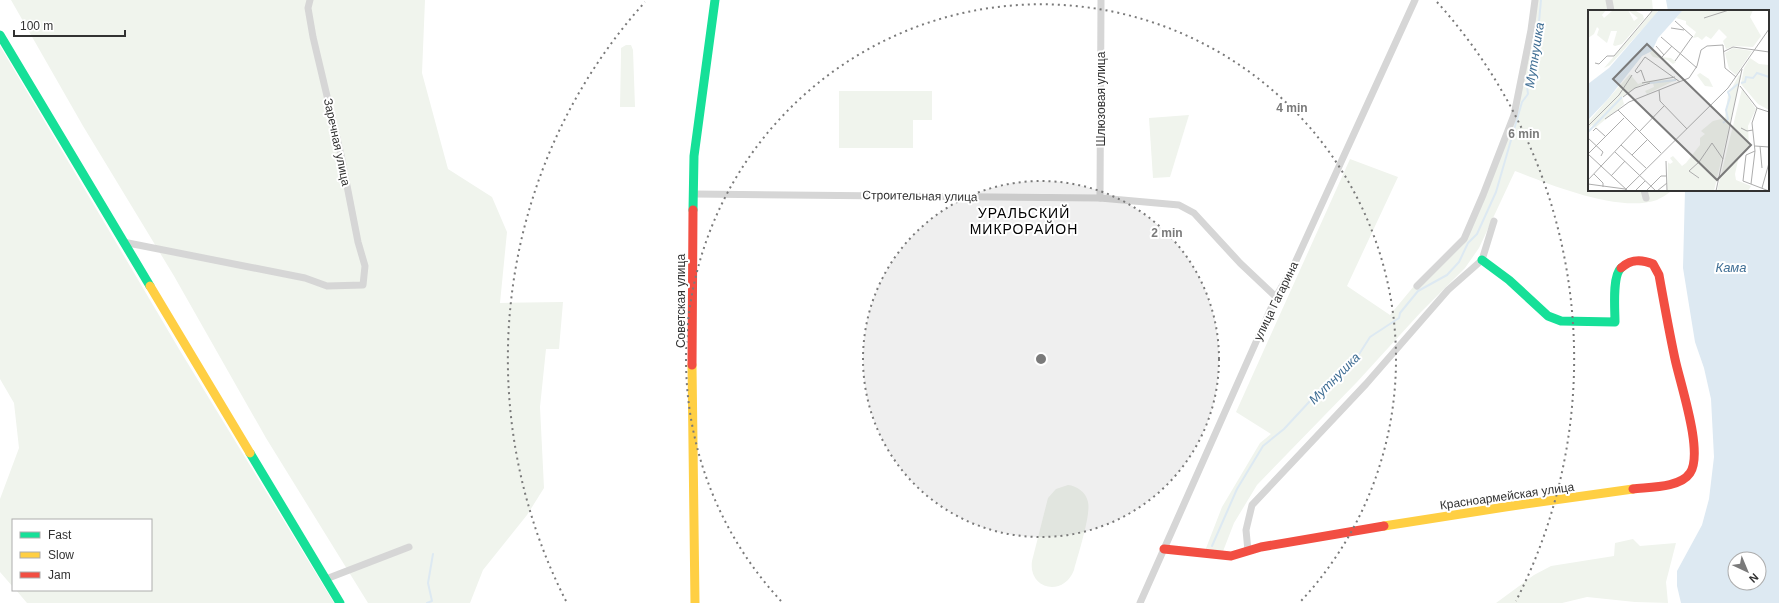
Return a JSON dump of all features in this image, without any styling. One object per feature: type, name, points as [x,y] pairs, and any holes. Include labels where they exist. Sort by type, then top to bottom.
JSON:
[{"type":"main road","name":"Советская улица","points":[[695,603],[692,338],[694,194],[696,142],[715,0]]},
{"type":"main road","points":[[0,35],[340,603]]},
{"type":"main road","name":"Красноармейская улица","points":[[1248,551],[1261,547],[1505,507],[1678,483],[1686,477],[1692,469],[1694,452],[1691,428],[1675,359],[1659,275],[1653,264],[1641,259],[1630,261],[1618,270],[1615,285],[1615,322],[1561,321],[1548,316],[1509,280],[1482,260]]},
{"type":"main road","points":[[1164,549],[1231,556],[1248,551]]},
{"type":"street","name":"Заречная улица","points":[[123,242],[305,278],[327,286],[363,285],[366,266],[358,242],[341,155],[313,37],[308,8],[310,0]]},
{"type":"street","name":"Шлюзовая улица","points":[[1100,198],[1101,0]]},
{"type":"street","name":"улица Гагарина","points":[[1140,603],[1276,297],[1294,265],[1415,0]]},
{"type":"street","points":[[1417,286],[1464,239],[1483,195],[1514,115],[1532,30],[1536,0]]},
{"type":"street","points":[[1609,0],[1611,10]]},
{"type":"street","points":[[1644,191],[1646,198]]},
{"type":"street","name":"Строительная улица","points":[[694,194],[1100,198],[1179,205],[1194,213],[1240,263],[1276,297]]},
{"type":"street","points":[[1248,551],[1246,530],[1252,505],[1366,384],[1448,290],[1482,260],[1494,221]]},
{"type":"street","points":[[326,579],[409,547]]},
{"type":"shaded area","points":[[11,0],[425,0],[422,73],[448,169],[492,197],[507,232],[500,303],[563,302],[559,349],[546,349],[540,407],[544,488],[527,515],[483,570],[470,603],[368,603],[266,438],[174,276],[83,126]]},
{"type":"shaded area","points":[[1536,0],[1652,0],[1653,10],[1588,10],[1588,191],[1670,192],[1657,200],[1641,203],[1624,203],[1585,196],[1515,171],[1479,248],[1465,268],[1421,312],[1357,382],[1257,485],[1234,523],[1220,559],[1203,556],[1222,507],[1260,443],[1271,434],[1236,412],[1350,159],[1398,177],[1347,286],[1390,315],[1414,286],[1466,240],[1516,114]]},
{"type":"shaded area","points":[[626,45],[631,45],[633,50],[635,107],[620,107],[621,48]]},
{"type":"shaded area","points":[[0,46],[179,349],[334,603],[27,603],[17,591],[152,591],[152,519],[12,519],[12,586],[0,572],[0,499],[19,448],[14,403],[0,379]]},
{"type":"shaded area","points":[[839,91],[932,91],[932,120],[913,120],[913,148],[839,148]]},
{"type":"shaded area","points":[[1189,115],[1170,177],[1153,178],[1149,118]]},
{"type":"shaded area","points":[[1068,485],[1081,490],[1087,498],[1088,516],[1074,570],[1069,579],[1063,584],[1055,587],[1048,586],[1041,584],[1035,578],[1032,571],[1032,561],[1048,498],[1056,489]]},
{"type":"shaded area","points":[[1633,539],[1640,546],[1676,543],[1666,582],[1668,603],[1635,602],[1587,597],[1562,603],[1496,603],[1534,575],[1551,566],[1614,556],[1615,543]]},
{"type":"water","name":"Кама","points":[[1666,0],[1779,0],[1779,603],[1681,603],[1677,586],[1677,571],[1702,525],[1709,499],[1714,457],[1711,399],[1704,368],[1695,342],[1683,268],[1685,191],[1769,191],[1769,10],[1668,10]]},
{"type":"waterway","name":"Мутнушка","points":[[1212,546],[1237,489],[1263,446],[1284,429],[1323,387],[1356,359],[1370,337],[1399,318],[1400,313],[1418,291],[1447,275],[1459,262],[1468,243],[1477,234],[1496,192],[1522,102],[1528,94],[1527,86],[1537,44],[1541,0]]},
{"type":"waterway","name":"Мутнушка","points":[[427,603],[432,601],[428,583],[433,554]]},
{"type":"traffic: fast","points":[[693,210],[694,156],[715,0]]},
{"type":"traffic: fast","points":[[0,35],[150,286]]},
{"type":"traffic: fast","points":[[1482,260],[1509,280],[1548,316],[1561,321],[1615,322],[1615,285],[1618,272],[1621,268]]},
{"type":"traffic: fast","points":[[250,453],[340,603]]},
{"type":"traffic: slow","points":[[150,286],[250,453]]},
{"type":"traffic: slow","points":[[692,365],[695,603]]},
{"type":"traffic: slow","points":[[1384,526],[1633,489]]},
{"type":"traffic: jam","points":[[692,365],[693,210]]},
{"type":"traffic: jam","points":[[1621,268],[1632,261],[1644,261],[1653,264],[1659,275],[1675,359],[1690,418],[1694,450],[1694,463],[1690,473],[1679,482],[1664,486],[1633,489]]},
{"type":"traffic: jam","points":[[1164,549],[1231,556],[1261,547],[1384,526]]},
{"type":"district","name":"УРАЛЬСКИЙ МИКРОРАЙОН","points":[[1024,222]]}]
